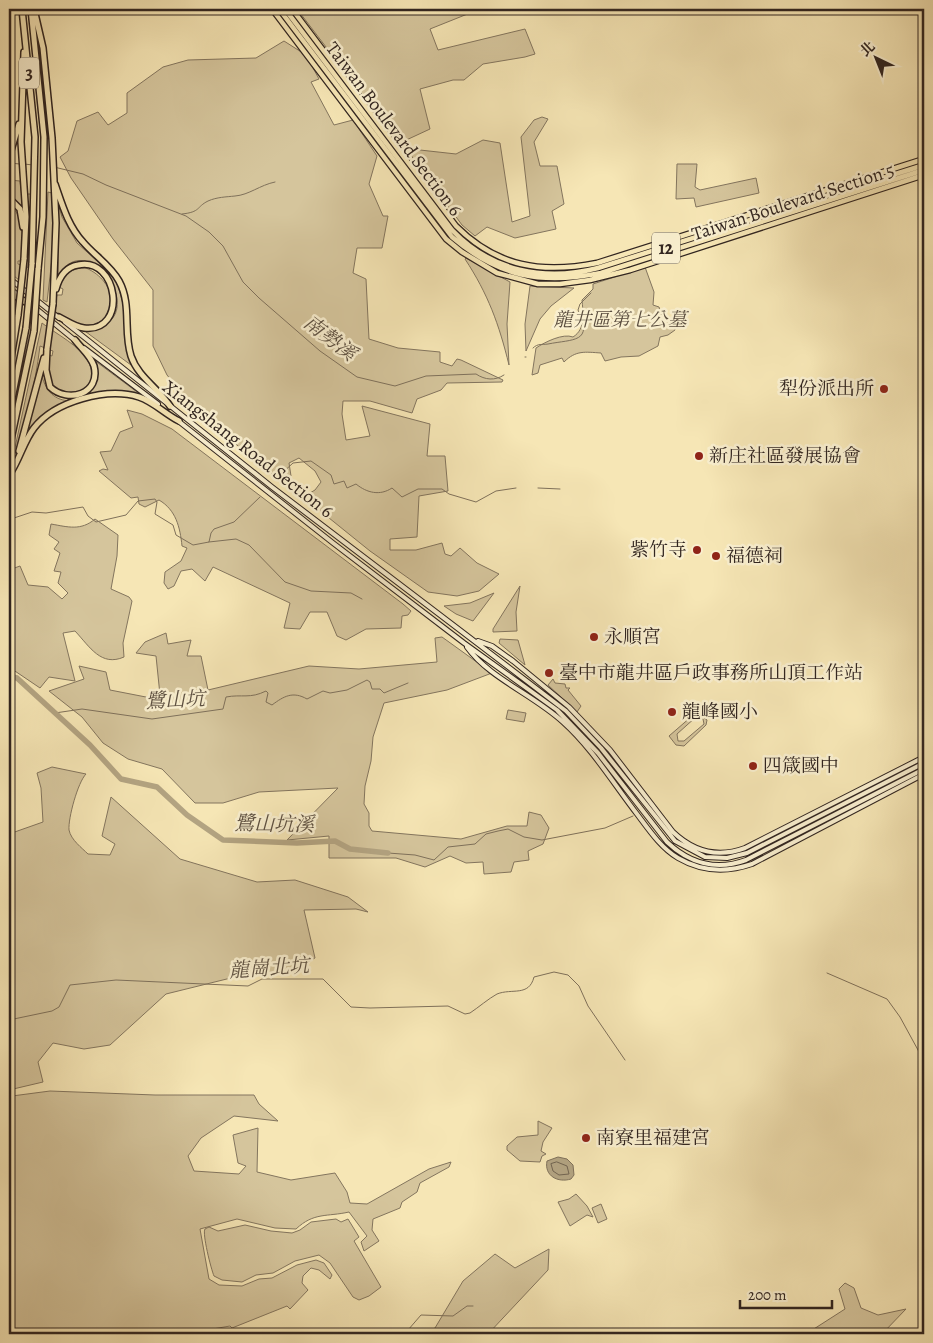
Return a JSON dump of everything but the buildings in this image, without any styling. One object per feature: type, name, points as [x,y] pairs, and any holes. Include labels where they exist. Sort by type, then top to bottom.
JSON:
[{"type":"highway","points":[[9,370],[18,315],[26,217],[21,142],[25,66],[21,9]]},
{"type":"highway","name":"3","points":[[9,414],[26,328],[32,264],[35,186],[35,137],[21,9]]},
{"type":"highway","points":[[10,474],[27,425],[46,349],[53,304],[56,223],[52,174],[52,138],[43,48],[33,9]]},
{"type":"highway","name":"3","points":[[9,449],[34,331],[43,187],[44,137],[33,9]]},
{"type":"highway","points":[[9,157],[18,129],[24,91]]},
{"type":"highway","points":[[52,174],[60,200],[76,233],[112,271],[120,284],[126,300],[129,346],[133,362],[170,406]]},
{"type":"highway","points":[[9,198],[20,209],[25,242]]},
{"type":"highway","points":[[53,304],[61,277],[74,266],[92,265],[103,273],[110,283],[114,304],[111,314],[104,322],[95,327],[83,328],[59,317]]},
{"type":"highway","points":[[9,290],[29,304]]},
{"type":"highway","points":[[9,341],[18,315]]},
{"type":"highway","points":[[46,349],[46,370],[50,387],[65,396],[77,396],[87,391],[95,371],[90,357],[75,340]]},
{"type":"highway","points":[[10,474],[29,435],[39,422],[53,412],[80,400],[112,395],[139,397],[179,421]]},
{"type":"main road","name":"Taiwan Boulevard Section 6","points":[[272,9],[446,239]]},
{"type":"main road","name":"Taiwan Boulevard Section 6","points":[[279,9],[452,237]]},
{"type":"main road","name":"Taiwan Boulevard Section 6","points":[[285,9],[463,242]]},
{"type":"main road","name":"Taiwan Boulevard Section 6","points":[[292,9],[464,235]]},
{"type":"main road","name":"Taiwan Boulevard Section 5","points":[[464,235],[487,251],[525,266],[552,269],[589,265],[924,159]]},
{"type":"main road","name":"Taiwan Boulevard Section 5","points":[[463,242],[474,251],[524,271],[552,275],[572,274],[635,258],[924,165]]},
{"type":"main road","name":"Taiwan Boulevard Section 5","points":[[452,237],[479,258],[516,274],[549,279],[575,278],[600,273],[924,170]]},
{"type":"main road","name":"Taiwan Boulevard Section 5","points":[[446,239],[475,262],[496,273],[526,282],[560,284],[590,280],[630,270],[924,175]]},
{"type":"main road","name":"Xiangshang Road Section 6","points":[[9,278],[272,487],[566,711],[601,748],[670,836],[682,846],[706,857],[727,858],[747,853],[924,763]]},
{"type":"main road","name":"Xiangshang Road Section 6","points":[[29,304],[278,501],[464,643],[557,710],[598,753],[667,842],[677,852],[706,865],[728,866],[746,860],[924,769]]},
{"type":"main road","name":"Xiangshang Road Section 6","points":[[473,640],[492,646],[504,654],[569,707],[610,750],[673,832],[685,842],[702,851],[720,854],[745,848],[924,757]]},
{"type":"main road","name":"Xiangshang Road Section 6","points":[[464,643],[476,658],[542,704],[562,721],[595,758],[659,842],[674,856],[698,867],[714,870],[731,870],[752,864],[924,774]]},
{"type":"green space","points":[[297,9],[480,9],[430,29],[438,50],[525,29],[535,54],[483,64],[464,80],[453,80],[420,89],[430,129],[402,142],[397,140]]},
{"type":"green space","points":[[284,41],[306,55],[319,79],[311,82],[334,125],[353,120],[377,156],[369,184],[383,216],[388,216],[382,248],[357,248],[353,273],[366,279],[369,339],[398,348],[440,352],[440,362],[452,366],[457,359],[461,360],[503,380],[502,382],[447,383],[441,390],[417,399],[412,413],[370,401],[343,401],[342,414],[346,440],[370,436],[362,406],[430,424],[427,456],[445,456],[448,491],[419,496],[417,537],[390,539],[390,550],[416,550],[442,543],[445,554],[451,556],[460,548],[477,563],[499,574],[479,591],[457,596],[428,592],[370,551],[303,497],[315,490],[321,482],[315,471],[299,458],[289,463],[291,476],[283,483],[198,413],[167,375],[153,346],[153,290],[113,239],[71,178],[60,157],[68,151],[77,121],[98,112],[108,125],[127,113],[127,93],[163,67],[188,60],[256,58]]},
{"type":"green space","points":[[542,117],[548,119],[534,142],[540,166],[557,166],[564,204],[552,211],[556,229],[515,238],[487,227],[475,236],[462,225],[410,154],[411,149],[456,154],[483,140],[500,143],[512,222],[530,216],[521,137],[534,120]]},
{"type":"green space","points":[[677,164],[697,164],[695,187],[700,190],[756,178],[759,193],[696,207],[694,198],[676,199]]},
{"type":"green space","points":[[9,180],[20,181],[24,214],[18,204],[9,196]]},
{"type":"green space","points":[[48,192],[52,193],[53,250],[47,302],[43,300]]},
{"type":"green space","points":[[26,194],[33,194],[30,269],[27,267]]},
{"type":"green space","points":[[58,204],[62,217],[77,243],[116,278],[125,311],[131,365],[82,329],[105,324],[116,313],[117,298],[110,282],[99,268],[85,261],[71,263],[58,277]]},
{"type":"green space","points":[[9,205],[18,215],[21,222],[22,261],[18,261],[18,264],[21,265],[19,280],[9,272]]},
{"type":"green space","points":[[466,258],[510,282],[507,324],[509,365],[492,310]]},
{"type":"green space","name":"龍井區第七公墓","points":[[645,267],[654,292],[653,305],[659,307],[663,318],[670,317],[670,322],[674,323],[675,330],[668,335],[660,337],[658,346],[639,356],[621,357],[605,361],[601,353],[581,353],[573,355],[564,362],[562,358],[540,365],[538,373],[532,375],[536,348],[559,337],[573,337],[580,330],[583,320],[582,300],[593,289],[593,284]]},
{"type":"green space","points":[[86,268],[104,282],[109,291],[111,301],[110,310],[105,318],[97,324],[84,327],[54,311],[57,295],[62,295],[63,289],[59,287],[63,278],[73,270]]},
{"type":"green space","points":[[530,286],[574,288],[551,306],[540,319],[526,351],[525,324]]},
{"type":"green space","points":[[9,296],[16,301],[13,322],[9,321]]},
{"type":"green space","points":[[42,323],[80,351],[89,363],[92,372],[91,380],[88,386],[75,392],[67,393],[51,386],[48,366],[49,355],[52,356],[53,351],[40,346],[29,406],[11,466]]},
{"type":"green space","points":[[94,360],[141,395],[86,396],[37,422],[27,433],[42,376],[49,390],[58,398],[69,400],[80,398],[90,392],[96,383],[98,372]]},
{"type":"green space","points":[[127,410],[142,414],[172,429],[403,604],[411,611],[408,615],[402,616],[401,628],[366,629],[346,640],[337,636],[327,612],[310,612],[300,629],[284,628],[290,603],[213,567],[205,581],[192,569],[181,571],[174,586],[168,589],[164,583],[165,572],[181,561],[187,548],[182,546],[180,532],[173,514],[159,500],[145,507],[139,504],[138,497],[131,498],[99,471],[103,469],[108,470],[100,452],[111,451],[120,432],[133,427]]},
{"type":"green space","points":[[95,519],[118,535],[117,556],[111,589],[129,597],[132,601],[123,643],[124,657],[109,659],[102,657],[96,654],[75,631],[63,633],[75,681],[49,677],[40,688],[9,667],[9,570],[20,566],[28,585],[48,587],[62,599],[68,593],[58,583],[61,572],[54,571],[60,553],[54,549],[59,542],[49,535],[51,524],[79,527]]},
{"type":"green space","points":[[520,586],[516,612],[517,631],[493,632],[493,629]]},
{"type":"green space","points":[[494,593],[473,621],[456,614],[444,606],[470,603]]},
{"type":"green space","points":[[166,633],[168,644],[191,640],[187,656],[201,656],[208,690],[309,666],[359,669],[437,662],[435,638],[442,637],[492,673],[447,690],[384,703],[373,737],[371,761],[365,786],[364,804],[369,813],[369,826],[372,831],[461,839],[507,826],[527,826],[529,812],[541,815],[549,828],[543,844],[528,851],[529,860],[514,862],[511,872],[484,874],[483,862],[466,863],[450,856],[425,867],[396,858],[329,858],[329,836],[287,840],[338,788],[259,792],[223,803],[195,803],[162,769],[128,759],[103,743],[82,717],[49,691],[84,679],[79,666],[106,672],[110,690],[151,698],[160,695],[156,656],[136,653],[145,642]]},
{"type":"green space","points":[[500,639],[518,640],[525,665],[499,643]]},
{"type":"green space","points":[[553,679],[555,683],[565,684],[566,688],[570,688],[568,690],[581,706],[577,712],[548,685]]},
{"type":"green space","points":[[508,710],[526,713],[524,722],[506,719]]},
{"type":"green space","points":[[699,710],[699,714],[707,720],[706,725],[684,746],[676,745],[669,736]],"holes":[[[696,717],[703,719],[704,724],[684,741],[678,741],[677,734]]]},
{"type":"green space","points":[[52,767],[86,774],[74,800],[69,830],[74,840],[88,854],[110,855],[115,844],[102,836],[111,797],[180,859],[257,882],[295,880],[348,897],[368,912],[356,909],[304,910],[315,958],[291,971],[247,974],[166,994],[110,1045],[84,1049],[53,1043],[38,1062],[43,1082],[9,1090],[9,834],[43,822],[41,788],[37,773]]},
{"type":"green space","points":[[50,1091],[155,1095],[254,1095],[259,1104],[278,1121],[234,1116],[201,1138],[188,1156],[194,1171],[239,1174],[246,1166],[238,1163],[233,1135],[258,1128],[257,1172],[291,1180],[335,1173],[347,1192],[350,1203],[367,1204],[429,1169],[451,1162],[449,1167],[420,1183],[417,1192],[402,1202],[400,1208],[373,1219],[372,1230],[379,1241],[364,1251],[361,1242],[367,1236],[349,1212],[315,1217],[296,1229],[275,1228],[237,1219],[200,1229],[209,1279],[219,1285],[242,1286],[259,1279],[272,1278],[297,1265],[316,1260],[324,1263],[332,1275],[330,1279],[319,1270],[311,1268],[303,1276],[302,1283],[308,1290],[290,1309],[287,1306],[232,1328],[230,1326],[184,1334],[9,1334],[9,1108],[12,1105],[12,1096]]},
{"type":"green space","points":[[538,1121],[552,1128],[543,1142],[541,1151],[546,1154],[542,1156],[540,1162],[520,1161],[507,1150],[507,1146],[517,1137],[538,1135]]},
{"type":"green space","points":[[576,1194],[587,1206],[593,1217],[587,1215],[570,1226],[558,1202],[569,1199]]},
{"type":"green space","points":[[601,1204],[607,1219],[598,1223],[592,1208]]},
{"type":"green space","points":[[336,1219],[341,1222],[348,1219],[359,1237],[354,1241],[381,1287],[369,1296],[359,1300],[353,1297],[330,1263],[319,1255],[295,1261],[273,1273],[256,1275],[242,1282],[222,1280],[214,1276],[204,1232],[209,1227],[218,1231],[245,1225],[271,1231],[292,1233],[311,1222]]},
{"type":"green space","points":[[549,1249],[548,1270],[488,1334],[425,1334],[435,1328],[463,1281],[495,1254],[515,1268]]},
{"type":"green space","points":[[845,1283],[854,1288],[861,1308],[878,1315],[906,1309],[882,1334],[806,1334],[845,1309],[839,1289]]},
{"type":"water","points":[[558,1157],[567,1159],[573,1165],[574,1175],[571,1179],[557,1179],[548,1171],[547,1161]]},
{"type":"waterway","name":"南勢溪","points":[[9,163],[20,164]]},
{"type":"waterway","name":"南勢溪","points":[[24,164],[33,165]]},
{"type":"waterway","name":"南勢溪","points":[[54,167],[83,174],[106,185],[186,216],[209,232],[223,246],[243,282],[259,298],[320,351],[357,377],[395,386],[426,376],[476,374],[490,379],[504,375]]},
{"type":"waterway","name":"南勢溪","points":[[182,214],[195,211],[211,200],[240,195],[275,182]]},
{"type":"waterway","name":"南勢溪","points":[[533,348],[538,345],[578,338],[584,329],[578,310],[580,304],[591,293]]},
{"type":"waterway","name":"鷺山坑","points":[[280,475],[293,463],[311,461],[331,475],[334,484],[344,481],[347,488],[356,484],[365,490],[378,493],[392,488],[402,497],[418,489],[442,489],[449,494],[476,502],[496,491],[516,488]]},
{"type":"waterway","name":"鷺山坑","points":[[538,488],[560,489]]},
{"type":"waterway","name":"鷺山坑","points":[[9,516],[14,518],[32,512],[46,513],[83,507],[88,516],[96,522],[126,515],[138,501],[155,499],[157,502],[155,514],[173,525],[176,535],[193,545],[209,542],[214,529],[234,522],[260,497]]},
{"type":"waterway","name":"鷺山坑","points":[[209,542],[236,539],[249,545],[285,582],[311,591],[351,593],[362,599]]},
{"type":"waterway","name":"鷺山坑溪","points":[[9,676],[17,678],[90,745],[121,779],[157,787],[187,815],[223,840],[297,843],[335,841],[350,849],[388,853]]},
{"type":"waterway","name":"鷺山坑","points":[[55,713],[82,709],[152,719],[223,709],[226,697],[251,696],[266,691],[268,693],[266,702],[272,705],[281,699],[293,695],[307,699],[323,691],[330,693],[347,690],[367,680],[370,682],[372,689],[380,689],[384,693],[408,683]]},
{"type":"waterway","points":[[388,853],[415,855],[434,860],[448,847],[475,844],[486,834],[498,831],[508,829],[524,837],[542,840],[605,828],[633,816]]},
{"type":"waterway","name":"龍崗北坑","points":[[9,1020],[52,1011],[59,1007],[70,985],[116,980],[248,986],[262,979],[323,979],[351,1007],[448,1006],[465,1014],[470,1013],[497,994],[524,990],[532,983],[534,977],[554,972],[568,975],[579,986],[588,1006],[625,1060]]},
{"type":"waterway","points":[[827,973],[887,999],[900,1017],[924,1061]]},
{"type":"waterway","points":[[391,1334],[408,1330],[421,1315],[453,1316],[467,1306],[473,1306]]},
{"type":"place","name":"犁份派出所","points":[[884,389]]},
{"type":"place","name":"新庄社區發展協會","points":[[699,456]]},
{"type":"place","name":"紫竹寺","points":[[697,550]]},
{"type":"place","name":"福德祠","points":[[716,556]]},
{"type":"place","name":"永順宮","points":[[594,637]]},
{"type":"place","name":"臺中市龍井區戶政事務所山頂工作站","points":[[549,673]]},
{"type":"place","name":"龍峰國小","points":[[672,712]]},
{"type":"place","name":"四箴國中","points":[[753,766]]},
{"type":"place","name":"南寮里福建宮","points":[[586,1138]]}]
